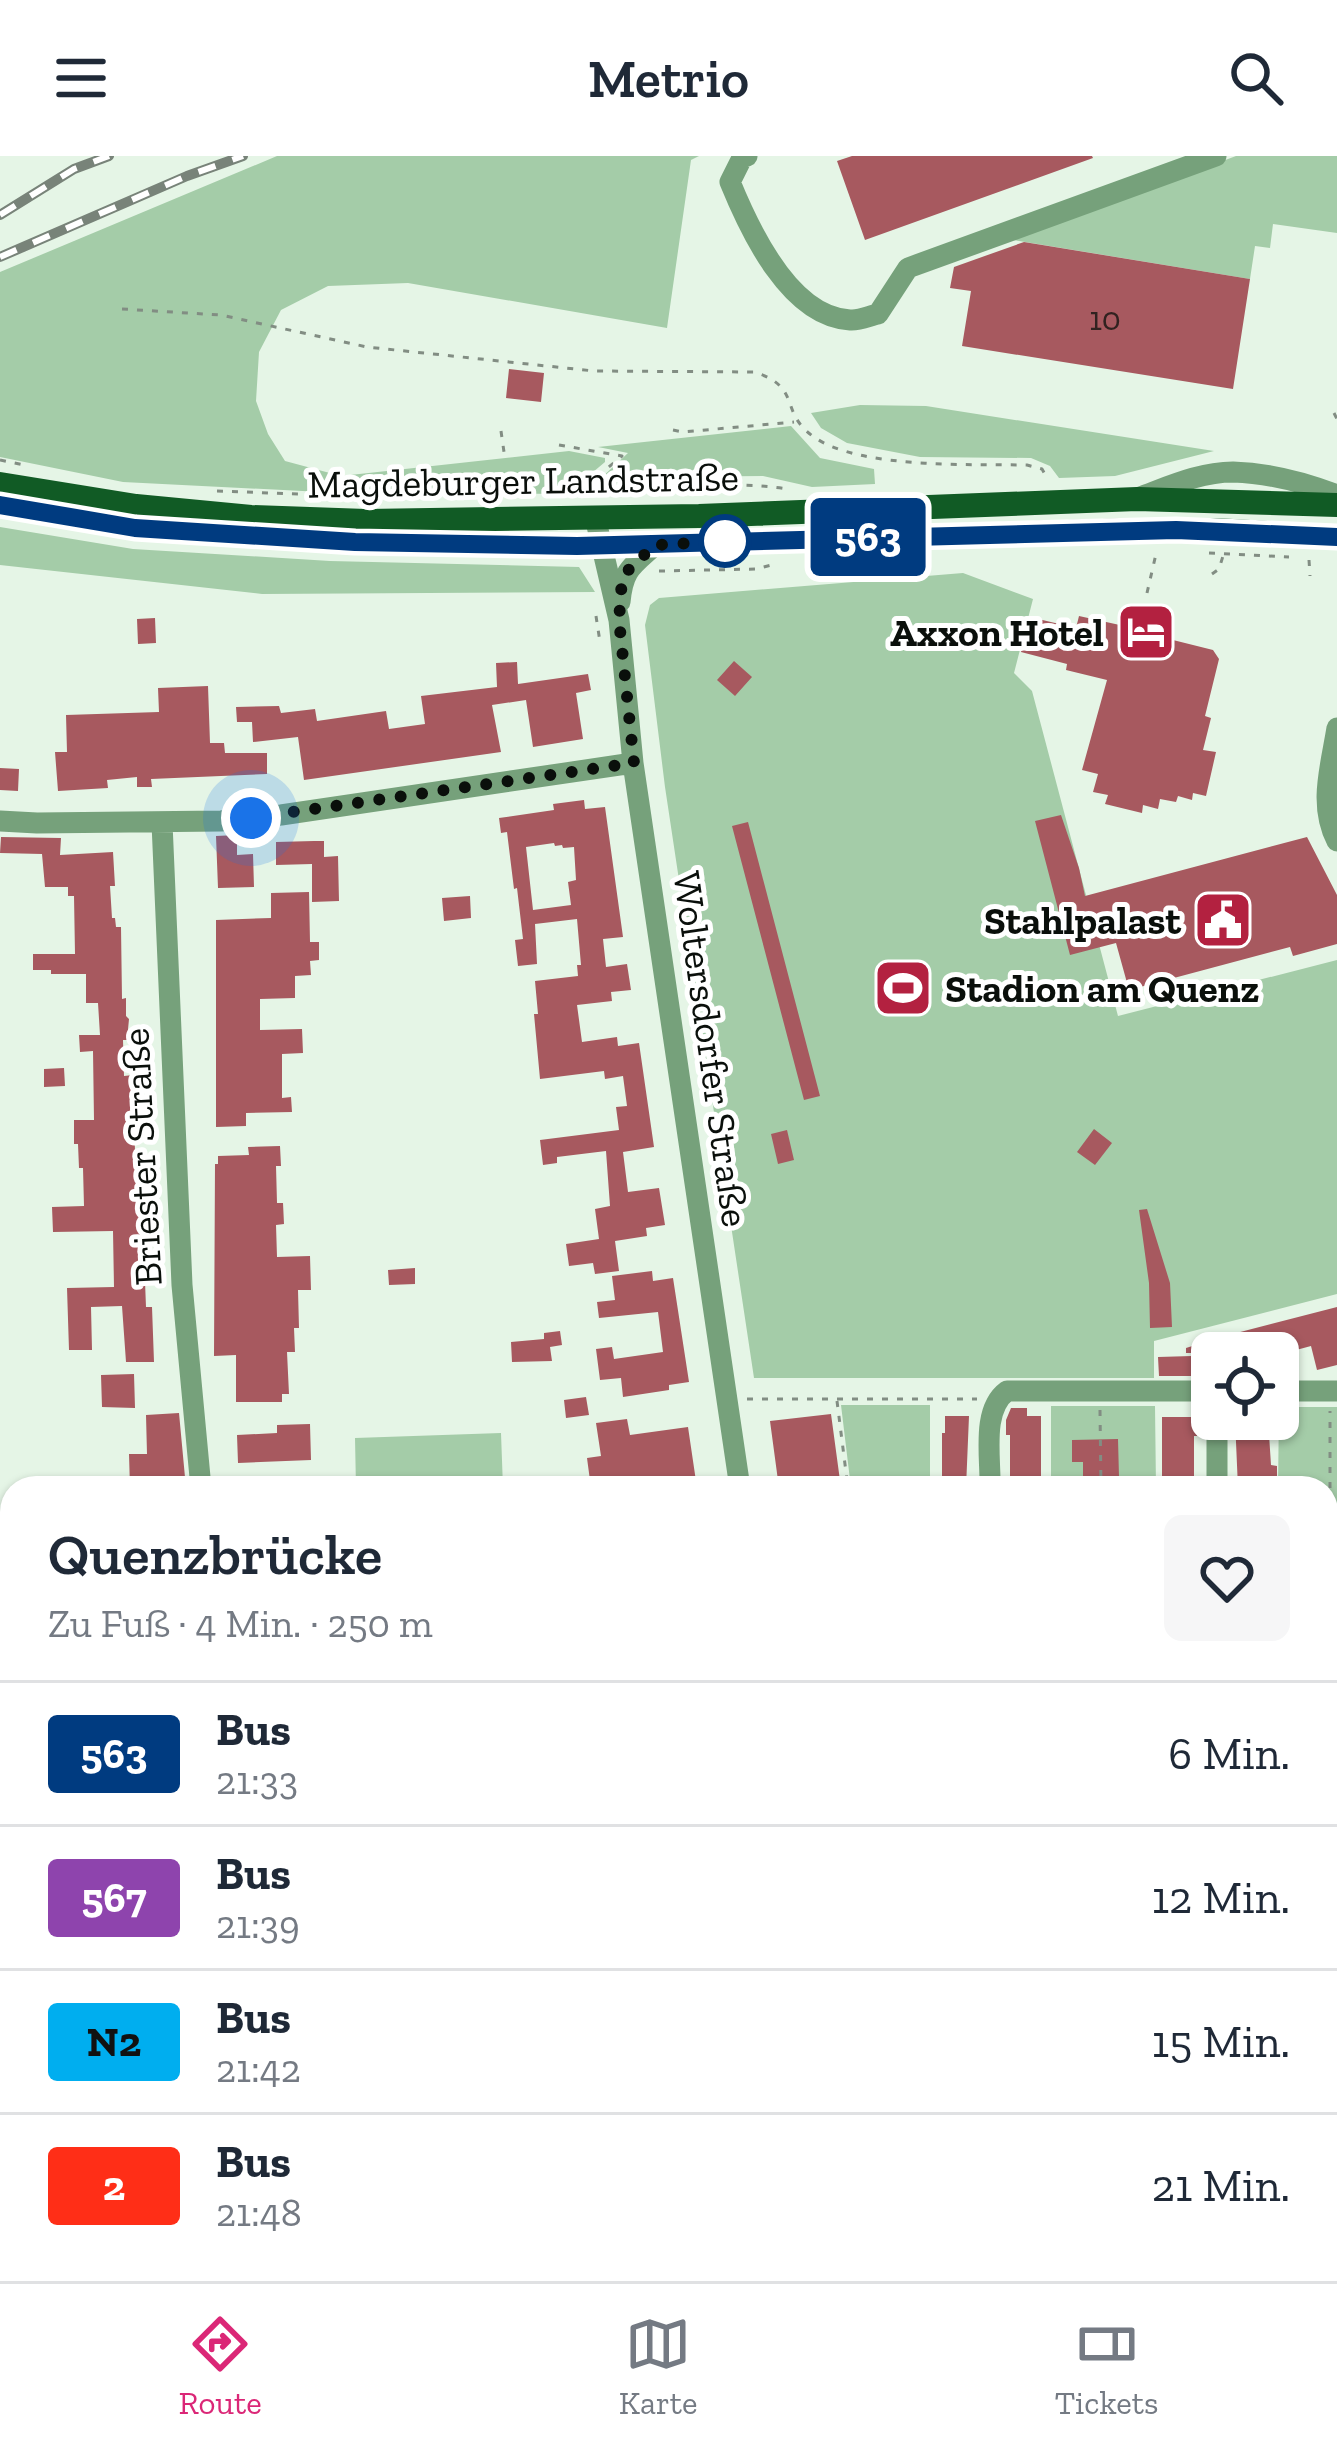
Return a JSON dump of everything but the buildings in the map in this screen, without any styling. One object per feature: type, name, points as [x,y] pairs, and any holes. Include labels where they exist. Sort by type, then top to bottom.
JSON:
[{"type":"main road","name":"Magdeburger Landstraße","points":[[0,484],[136,506],[251,517],[366,520],[592,507],[700,516],[1137,499],[1337,505]]},
{"type":"main road","name":"Magdeburger Landstraße","points":[[0,505],[135,528],[355,542],[655,545],[1156,530],[1337,537]]},
{"type":"street","points":[[747,156],[730,182],[748,226],[779,274],[818,312],[853,321],[878,314],[908,268],[1216,156]]},
{"type":"street","points":[[1137,499],[1190,479],[1232,472],[1313,486],[1337,495]]},
{"type":"street","name":"Woltersdorfer Straße","points":[[592,507],[619,620],[634,763],[738,1476]]},
{"type":"street","name":"Woltersdorfer Straße","points":[[619,620],[622,579],[655,545]]},
{"type":"street","points":[[1337,728],[1326,800],[1326,815],[1337,841]]},
{"type":"street","points":[[0,821],[162,823],[281,815],[634,763]]},
{"type":"street","name":"Briester Straße","points":[[162,823],[182,1285],[200,1476]]},
{"type":"street","points":[[990,1476],[991,1413],[995,1399],[1007,1390],[1191,1390]]},
{"type":"street","points":[[1299,1391],[1334,1391]]},
{"type":"street","points":[[1217,1440],[1217,1476]]},
{"type":"path","points":[[122,309],[220,315],[367,347],[573,369],[754,373],[774,378],[787,392],[796,422],[832,449],[922,464],[1028,464],[1042,469],[1052,488],[1052,502]]},
{"type":"path","points":[[1334,413],[1337,419]]},
{"type":"path","points":[[673,430],[796,422]]},
{"type":"path","points":[[501,431],[504,452]]},
{"type":"path","points":[[0,460],[41,468]]},
{"type":"path","points":[[610,495],[672,488],[767,486],[790,490]]},
{"type":"path","points":[[210,490],[410,498]]},
{"type":"path","points":[[569,500],[592,507]]},
{"type":"path","points":[[1148,593],[1158,547]]},
{"type":"path","points":[[1212,574],[1219,569],[1223,554]]},
{"type":"path","points":[[1309,558],[1310,576]]},
{"type":"path","points":[[1100,1390],[1101,1476]]},
{"type":"path","points":[[1333,1476],[1334,1391]]},
{"type":"path","points":[[730,1409],[837,1399],[995,1399]]},
{"type":"path","points":[[837,1399],[847,1476]]},
{"type":"green space","points":[[277,156],[699,156],[691,160],[667,328],[408,283],[328,286],[281,310],[259,352],[256,401],[285,461],[341,476],[569,451],[605,458],[605,462],[567,494],[322,492],[123,482],[0,457],[0,272]]},
{"type":"green space","points":[[1236,156],[1337,156],[1337,233],[1273,224],[1270,248],[1255,246],[1250,279],[1013,240]]},
{"type":"green space","points":[[860,405],[926,406],[1214,451],[1115,476],[1059,478],[1050,466],[1031,458],[920,457],[847,443],[821,428],[811,413]]},
{"type":"green space","points":[[791,426],[820,458],[874,469],[875,484],[812,487],[763,476],[656,477],[600,486],[600,479],[628,453],[598,447]]},
{"type":"green space","points":[[0,527],[133,549],[330,561],[579,567],[595,592],[262,594],[0,565]]},
{"type":"green space","name":"Stadion am Quenz","points":[[963,573],[1033,599],[1014,673],[1032,691],[1118,1016],[1337,960],[1337,1294],[1154,1341],[1154,1378],[754,1378],[665,787],[645,625],[650,605],[659,598]]},
{"type":"green space","points":[[841,1405],[930,1405],[930,1476],[850,1476]]},
{"type":"green space","points":[[1051,1406],[1155,1406],[1156,1476],[1051,1476]]},
{"type":"green space","points":[[1299,1407],[1337,1407],[1337,1476],[1278,1476],[1279,1440],[1299,1440]]},
{"type":"green space","points":[[501,1433],[503,1476],[356,1476],[355,1438]]},
{"type":"railway","points":[[0,215],[74,169],[109,156]]},
{"type":"railway","points":[[0,257],[243,156]]},
{"type":"bus line","name":"563","points":[[0,505],[135,528],[355,542],[655,545],[1176,530],[1337,537]]},
{"type":"place","name":"Axxon Hotel","points":[[1146,632]]},
{"type":"place","name":"Stahlpalast","points":[[1223,920]]},
{"type":"place","name":"Stadion am Quenz","points":[[903,988]]},
{"type":"route","points":[[251,818],[634,763],[619,620],[622,579],[655,545],[730,541],[725,541]]}]
